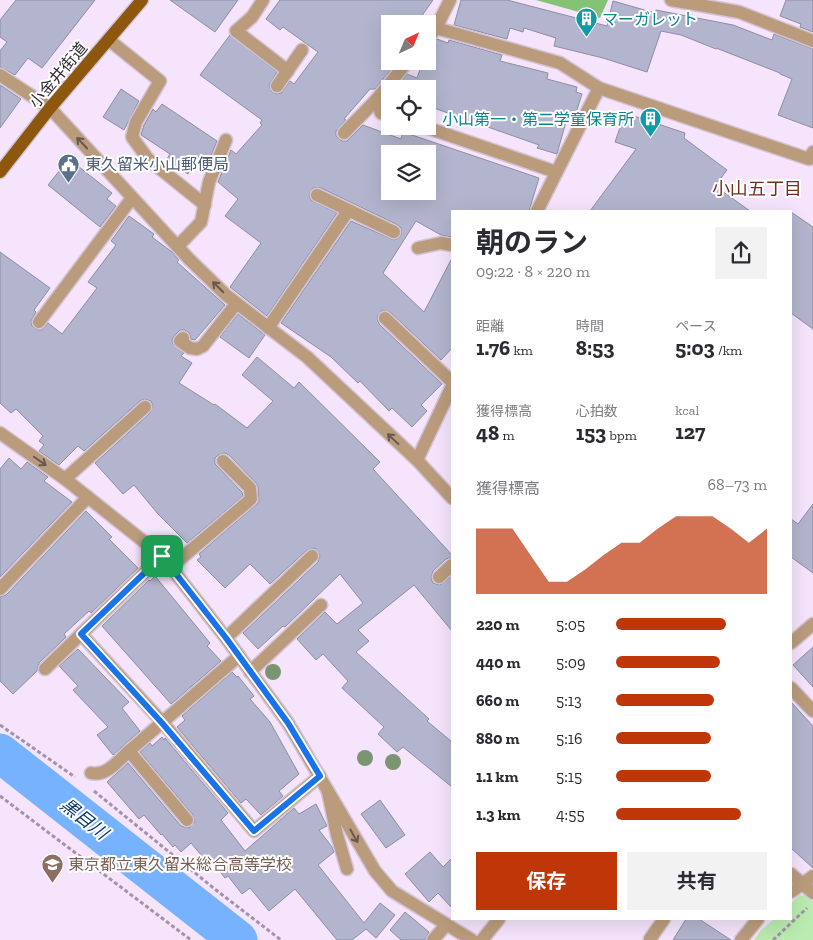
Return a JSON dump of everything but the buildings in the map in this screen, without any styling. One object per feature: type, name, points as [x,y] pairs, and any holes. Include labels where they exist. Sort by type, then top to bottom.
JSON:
[{"type":"main road","name":"小金井街道","points":[[0,172],[50,108],[142,0]]},
{"type":"street","points":[[263,0],[252,17],[236,31],[288,71]]},
{"type":"street","points":[[436,26],[450,0]]},
{"type":"street","points":[[671,0],[739,12],[813,41]]},
{"type":"street","points":[[436,34],[560,63],[599,88],[812,157]]},
{"type":"street","points":[[108,40],[160,81],[136,122],[132,137],[148,159],[205,205]]},
{"type":"street","points":[[277,86],[302,50]]},
{"type":"street","points":[[344,133],[376,100],[401,70]]},
{"type":"street","points":[[0,75],[50,108],[132,198],[226,296],[307,357],[416,460],[451,497]]},
{"type":"street","points":[[537,210],[599,88]]},
{"type":"street","points":[[376,100],[381,112]]},
{"type":"street","points":[[436,131],[556,172]]},
{"type":"street","points":[[178,246],[201,222],[209,182],[226,140]]},
{"type":"street","points":[[317,196],[394,232]]},
{"type":"street","points":[[39,322],[132,198]]},
{"type":"street","points":[[268,328],[348,211]]},
{"type":"street","points":[[418,248],[441,243],[451,245]]},
{"type":"street","points":[[183,338],[180,341],[190,348],[197,349],[203,346],[236,304]]},
{"type":"street","points":[[385,318],[451,383]]},
{"type":"street","points":[[416,460],[451,386]]},
{"type":"street","points":[[65,479],[145,407]]},
{"type":"street","points":[[0,433],[65,479],[162,556],[226,638],[288,723],[375,871],[392,891],[472,940]]},
{"type":"street","points":[[171,567],[251,499],[250,488],[223,460]]},
{"type":"street","points":[[0,589],[88,497]]},
{"type":"street","points":[[45,669],[162,556]]},
{"type":"street","points":[[226,638],[312,556]]},
{"type":"street","points":[[439,577],[451,566]]},
{"type":"street","points":[[250,672],[322,605]]},
{"type":"street","points":[[792,642],[813,624]]},
{"type":"street","points":[[81,634],[162,723],[254,831],[323,782]]},
{"type":"street","points":[[92,773],[97,774],[108,770],[239,656]]},
{"type":"street","points":[[792,689],[813,711]]},
{"type":"street","points":[[129,752],[187,820]]},
{"type":"street","points":[[323,782],[347,869]]},
{"type":"street","points":[[792,874],[808,879]]},
{"type":"street","points":[[792,891],[808,879]]},
{"type":"street","points":[[808,879],[813,893]]},
{"type":"street","points":[[482,940],[497,920]]},
{"type":"street","points":[[650,939],[663,920]]},
{"type":"street","points":[[741,940],[757,920]]},
{"type":"street","points":[[434,940],[446,925]]},
{"type":"path","points":[[0,725],[78,779]]},
{"type":"path","points":[[93,791],[216,890],[282,940]]},
{"type":"path","points":[[0,796],[191,940]]},
{"type":"path","points":[[776,939],[813,902]]},
{"type":"green space","points":[[536,0],[608,0],[600,18]]},
{"type":"green space","points":[[800,895],[808,896],[813,902],[813,940],[754,940],[761,930],[773,920],[792,920],[792,902]]},
{"type":"waterway","name":"黒目川","points":[[0,753],[238,940]]},
{"type":"place","name":"マーガレット","points":[[586,38]]},
{"type":"place","name":"小山第一・第二学童保育所","points":[[650,138]]},
{"type":"place","name":"東久留米小山郵便局","points":[[69,183]]},
{"type":"place","name":"東京都立東久留米総合高等学校","points":[[52,883]]},
{"type":"district","name":"小山五丁目","points":[[757,189]]},
{"type":"route","points":[[162,556],[226,638],[288,723],[320,776],[254,831],[162,723],[81,634],[162,556]]}]
